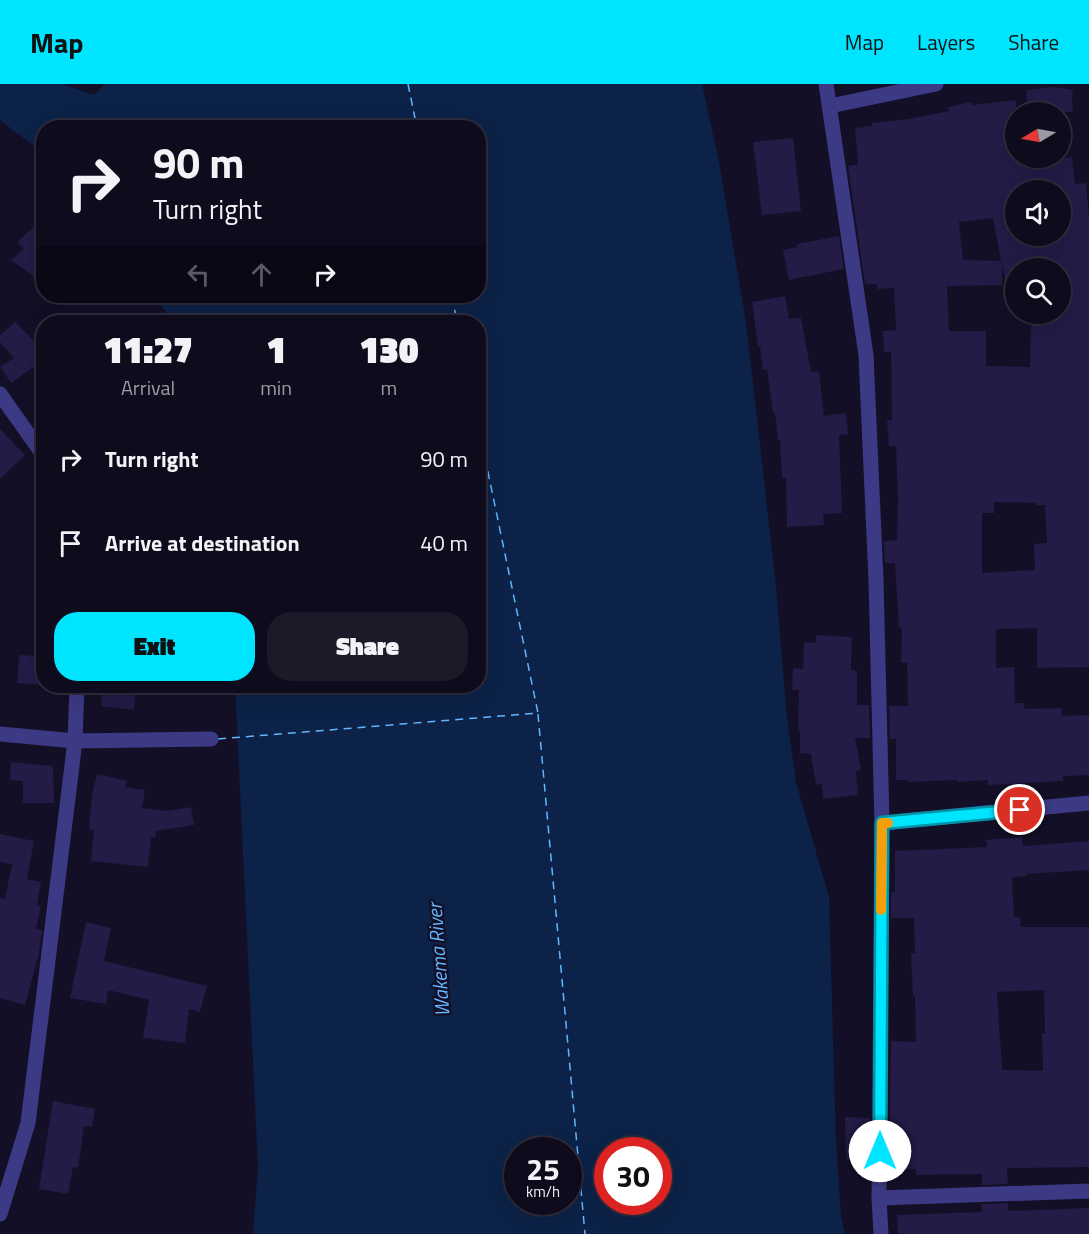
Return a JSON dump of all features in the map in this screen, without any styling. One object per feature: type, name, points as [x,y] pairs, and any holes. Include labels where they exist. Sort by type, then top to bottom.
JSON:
[{"type":"street","points":[[826,84],[866,355],[876,580],[882,823],[879,1198],[881,1234]]},
{"type":"street","points":[[830,106],[936,84]]},
{"type":"street","points":[[0,394],[36,445]]},
{"type":"street","points":[[0,1214],[28,1123],[75,741],[77,693]]},
{"type":"street","points":[[0,734],[75,741],[211,739]]},
{"type":"street","points":[[882,823],[1089,803]]},
{"type":"street","points":[[879,1198],[1089,1191]]},
{"type":"water","name":"Wakema River","points":[[0,84],[62,84],[94,95],[105,84],[702,84],[719,162],[746,322],[776,586],[787,718],[796,782],[829,897],[836,1143],[841,1215],[845,1234],[253,1234],[258,1166],[235,693],[486,693],[486,315],[168,315],[159,303],[486,303],[486,120],[36,120],[36,148],[0,120]]},
{"type":"building","points":[[1055,87],[1073,90],[1073,112],[1071,112],[1071,102],[1027,102],[1026,90]]},
{"type":"building","points":[[1016,100],[1016,102],[1005,102],[1005,168],[1071,168],[1072,157],[1075,184],[1086,183],[1089,217],[1089,667],[1037,668],[1037,628],[996,629],[996,668],[1014,667],[1015,703],[1024,703],[1024,709],[1062,708],[1062,716],[1089,715],[1089,775],[1063,776],[1063,781],[988,785],[988,780],[908,782],[908,780],[896,780],[896,739],[890,739],[889,706],[908,706],[907,663],[901,663],[902,627],[899,628],[895,563],[885,563],[884,541],[897,540],[896,446],[889,446],[887,420],[892,420],[891,352],[884,352],[883,331],[896,330],[894,288],[877,289],[877,284],[865,284],[848,166],[858,164],[855,128],[872,126],[872,123],[949,111],[948,107],[971,102],[972,105]],"holes":[[[993,218],[1001,261],[963,260],[959,222]],[[994,502],[1045,505],[1047,543],[1034,544],[1035,570],[982,573],[982,513],[994,513]]]},
{"type":"building","points":[[793,138],[801,211],[762,215],[753,142]]},
{"type":"building","points":[[36,224],[36,278],[11,260],[24,249],[17,242]]},
{"type":"building","points":[[839,236],[844,269],[789,280],[783,250],[797,247],[797,244]]},
{"type":"building","points":[[785,296],[789,319],[801,318],[811,372],[819,371],[824,416],[846,413],[848,434],[839,435],[842,513],[823,514],[824,525],[787,527],[786,478],[782,478],[780,440],[778,440],[775,413],[773,413],[767,369],[763,370],[760,347],[758,347],[752,302]]},
{"type":"building","points":[[15,322],[36,343],[36,365],[11,383],[0,367],[14,358],[0,342],[0,335]]},
{"type":"building","points":[[0,429],[25,455],[0,479]]},
{"type":"building","points":[[816,635],[852,637],[851,670],[857,671],[857,705],[869,705],[870,738],[855,738],[861,770],[856,771],[858,795],[823,799],[822,784],[816,785],[811,754],[800,753],[799,690],[792,690],[793,668],[803,669],[804,642],[816,643]]},
{"type":"building","points":[[19,655],[36,656],[36,684],[17,683]]},
{"type":"building","points":[[102,693],[135,693],[134,710],[101,706]]},
{"type":"building","points":[[11,762],[53,766],[54,803],[23,803],[23,781],[10,780]]},
{"type":"building","points":[[97,774],[127,781],[125,787],[145,790],[142,808],[167,811],[191,807],[194,825],[156,831],[155,838],[151,837],[148,867],[91,861],[94,830],[89,829],[92,795]]},
{"type":"building","points":[[0,834],[34,841],[27,879],[41,882],[37,905],[41,906],[36,929],[42,930],[39,953],[25,1005],[0,998],[0,898],[5,899],[12,864],[0,862]]},
{"type":"building","points":[[1022,837],[1023,846],[1089,841],[1089,870],[1012,877],[1014,917],[1020,917],[1021,927],[1089,927],[1089,1167],[1007,1168],[1008,1184],[982,1185],[982,1174],[916,1175],[916,1169],[889,1170],[891,1041],[916,1042],[911,953],[915,953],[914,918],[891,918],[891,892],[895,892],[895,851],[987,847],[986,840]],"holes":[[[1044,990],[1045,1033],[1042,1033],[1043,1071],[1002,1070],[997,992]]]},
{"type":"building","points":[[86,922],[111,928],[104,961],[207,986],[200,1012],[189,1009],[185,1043],[143,1038],[149,1000],[108,990],[106,1004],[70,998]]},
{"type":"building","points":[[53,1101],[95,1109],[92,1127],[84,1126],[78,1168],[73,1167],[68,1194],[39,1189]]},
{"type":"building","points":[[845,1117],[870,1118],[869,1170],[857,1171],[857,1160],[846,1160]]},
{"type":"building","points":[[1008,1203],[1008,1211],[1089,1208],[1089,1234],[898,1234],[897,1215],[982,1212],[982,1204]]},
{"type":"ferry route","points":[[408,84],[415,120]]},
{"type":"ferry route","points":[[453,303],[456,315]]},
{"type":"ferry route","points":[[218,739],[538,713],[486,463]]},
{"type":"ferry route","points":[[538,714],[585,1234]]},
{"type":"slow traffic","points":[[881,910],[882,823],[888,823]]},
{"type":"route","points":[[880,1151],[882,823],[1020,810]]}]
